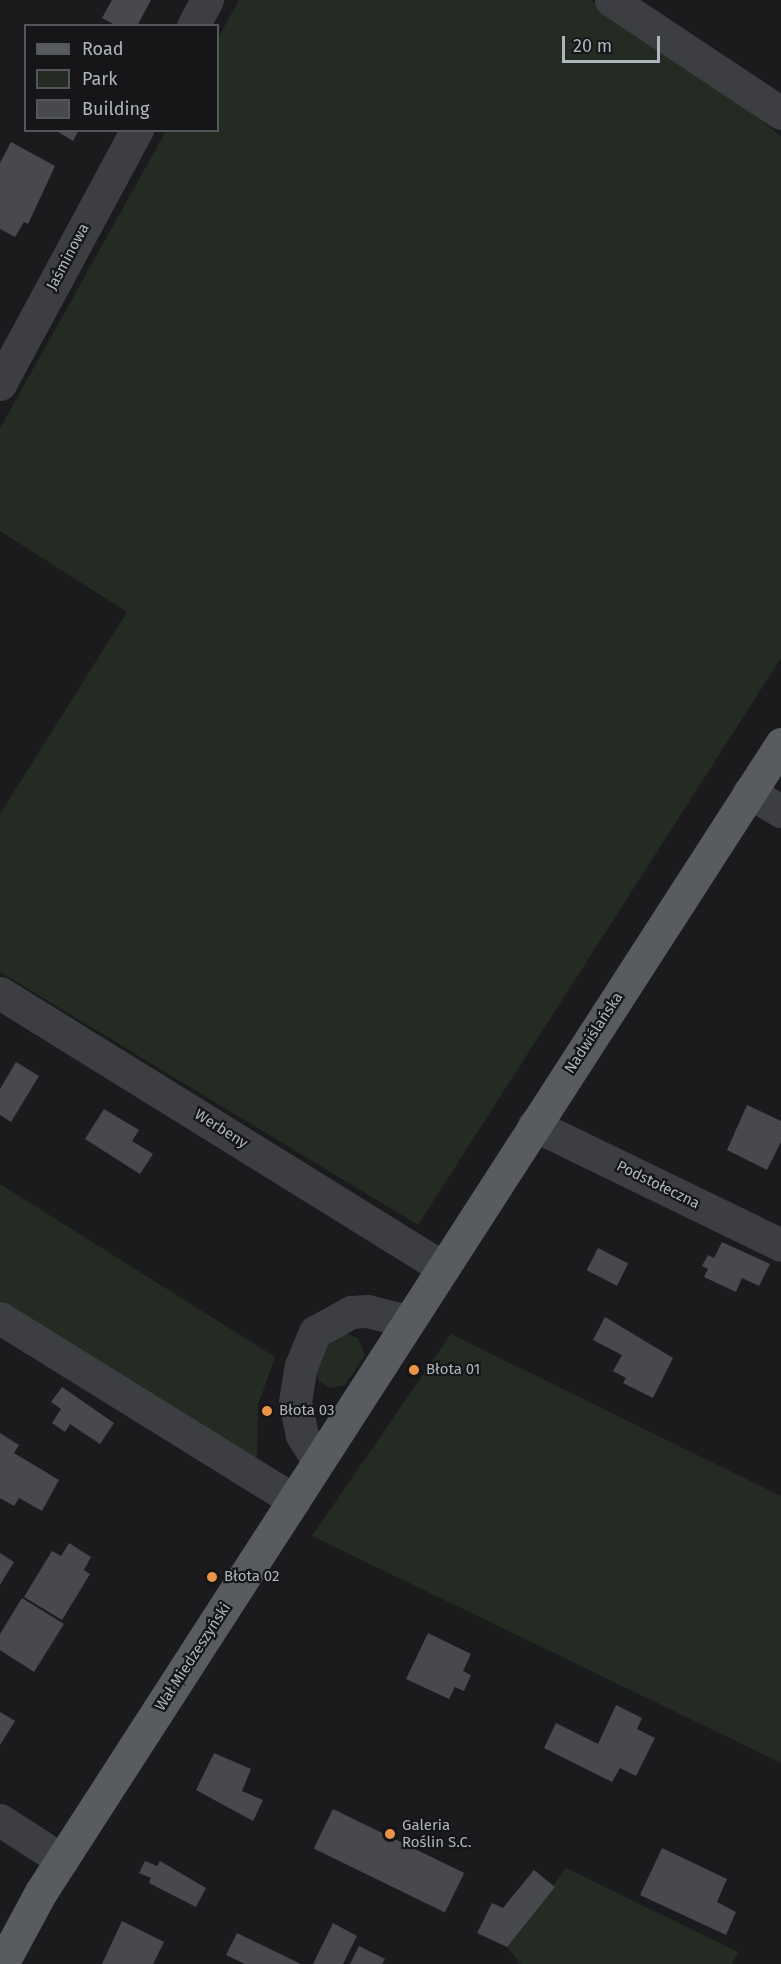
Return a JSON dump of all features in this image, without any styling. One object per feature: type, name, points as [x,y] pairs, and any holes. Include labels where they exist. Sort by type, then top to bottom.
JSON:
[{"type":"main road","name":"Nadwiślańska","points":[[408,1321],[781,744]]},
{"type":"main road","name":"Wał Miedzeszyński","points":[[2,1964],[62,1860],[408,1321]]},
{"type":"street","points":[[194,24],[207,0]]},
{"type":"street","points":[[611,0],[781,113]]},
{"type":"street","name":"Jaśminowa","points":[[0,384],[136,132]]},
{"type":"street","points":[[749,792],[781,811]]},
{"type":"street","name":"Werbeny","points":[[0,993],[442,1267]]},
{"type":"street","name":"Podstołeczna","points":[[534,1125],[781,1245]]},
{"type":"street","points":[[318,1460],[302,1436],[295,1402],[301,1366],[315,1332],[351,1312],[367,1311],[408,1321]]},
{"type":"street","points":[[0,1318],[294,1500]]},
{"type":"street","points":[[0,1820],[62,1860]]},
{"type":"green space","points":[[239,0],[591,0],[703,74],[781,136],[781,658],[418,1225],[0,972],[0,814],[127,612],[0,531],[0,428],[165,132],[219,132],[219,36]]},
{"type":"green space","points":[[0,1184],[275,1357],[258,1405],[257,1462],[0,1301]]},
{"type":"green space","points":[[344,1333],[358,1338],[365,1355],[345,1385],[329,1388],[318,1380],[316,1367],[332,1339]]},
{"type":"green space","points":[[451,1334],[781,1496],[781,1763],[312,1536]]},
{"type":"green space","points":[[566,1868],[738,1952],[732,1964],[521,1964],[507,1947]]},
{"type":"building","points":[[112,0],[151,0],[138,24],[113,24],[102,18]]},
{"type":"building","points":[[58,132],[78,132],[73,141]]},
{"type":"building","points":[[11,142],[55,166],[28,224],[24,222],[15,237],[0,229],[0,163]]},
{"type":"building","points":[[16,1062],[39,1076],[11,1122],[0,1115],[0,1089]]},
{"type":"building","points":[[747,1105],[781,1121],[781,1142],[767,1170],[727,1150]]},
{"type":"building","points":[[104,1109],[139,1130],[132,1141],[153,1154],[140,1174],[85,1139]]},
{"type":"building","points":[[722,1242],[770,1264],[759,1286],[742,1278],[736,1292],[704,1277],[708,1269],[702,1266],[708,1255],[714,1258]]},
{"type":"building","points":[[598,1248],[628,1263],[617,1286],[587,1270]]},
{"type":"building","points":[[605,1317],[673,1358],[653,1398],[623,1383],[626,1378],[613,1371],[622,1355],[593,1340]]},
{"type":"building","points":[[62,1387],[114,1423],[100,1444],[70,1424],[65,1432],[52,1423],[61,1409],[51,1402]]},
{"type":"building","points":[[0,1433],[19,1445],[14,1453],[59,1480],[42,1511],[19,1498],[14,1506],[0,1498]]},
{"type":"building","points":[[69,1543],[91,1557],[84,1570],[90,1574],[62,1620],[24,1597],[52,1551],[61,1556]]},
{"type":"building","points":[[0,1553],[14,1562],[0,1585]]},
{"type":"building","points":[[22,1598],[64,1624],[34,1672],[0,1650],[0,1634]]},
{"type":"building","points":[[428,1633],[471,1654],[463,1671],[471,1675],[464,1691],[455,1687],[449,1699],[406,1679]]},
{"type":"building","points":[[616,1705],[642,1718],[637,1729],[655,1738],[636,1776],[620,1768],[612,1782],[544,1748],[556,1723],[598,1744]]},
{"type":"building","points":[[0,1712],[15,1721],[0,1745]]},
{"type":"building","points":[[214,1753],[251,1769],[242,1791],[263,1800],[253,1821],[196,1790]]},
{"type":"building","points":[[333,1809],[464,1873],[445,1913],[314,1849]]},
{"type":"building","points":[[662,1848],[727,1879],[717,1902],[736,1912],[726,1935],[640,1895]]},
{"type":"building","points":[[145,1861],[157,1866],[160,1861],[206,1888],[196,1907],[149,1883],[151,1878],[139,1873]]},
{"type":"building","points":[[534,1870],[555,1887],[507,1947],[477,1933],[492,1903],[503,1908]]},
{"type":"building","points":[[122,1921],[164,1942],[153,1964],[102,1964]]},
{"type":"building","points":[[333,1923],[357,1936],[343,1964],[313,1964]]},
{"type":"building","points":[[237,1933],[301,1964],[245,1964],[226,1955]]},
{"type":"building","points":[[359,1946],[385,1959],[382,1964],[350,1964]]},
{"type":"place","name":"Błota 01","points":[[414,1370]]},
{"type":"place","name":"Błota 03","points":[[267,1411]]},
{"type":"place","name":"Błota 02","points":[[212,1577]]},
{"type":"place","name":"Galeria Roślin S.C.","points":[[390,1834]]}]
